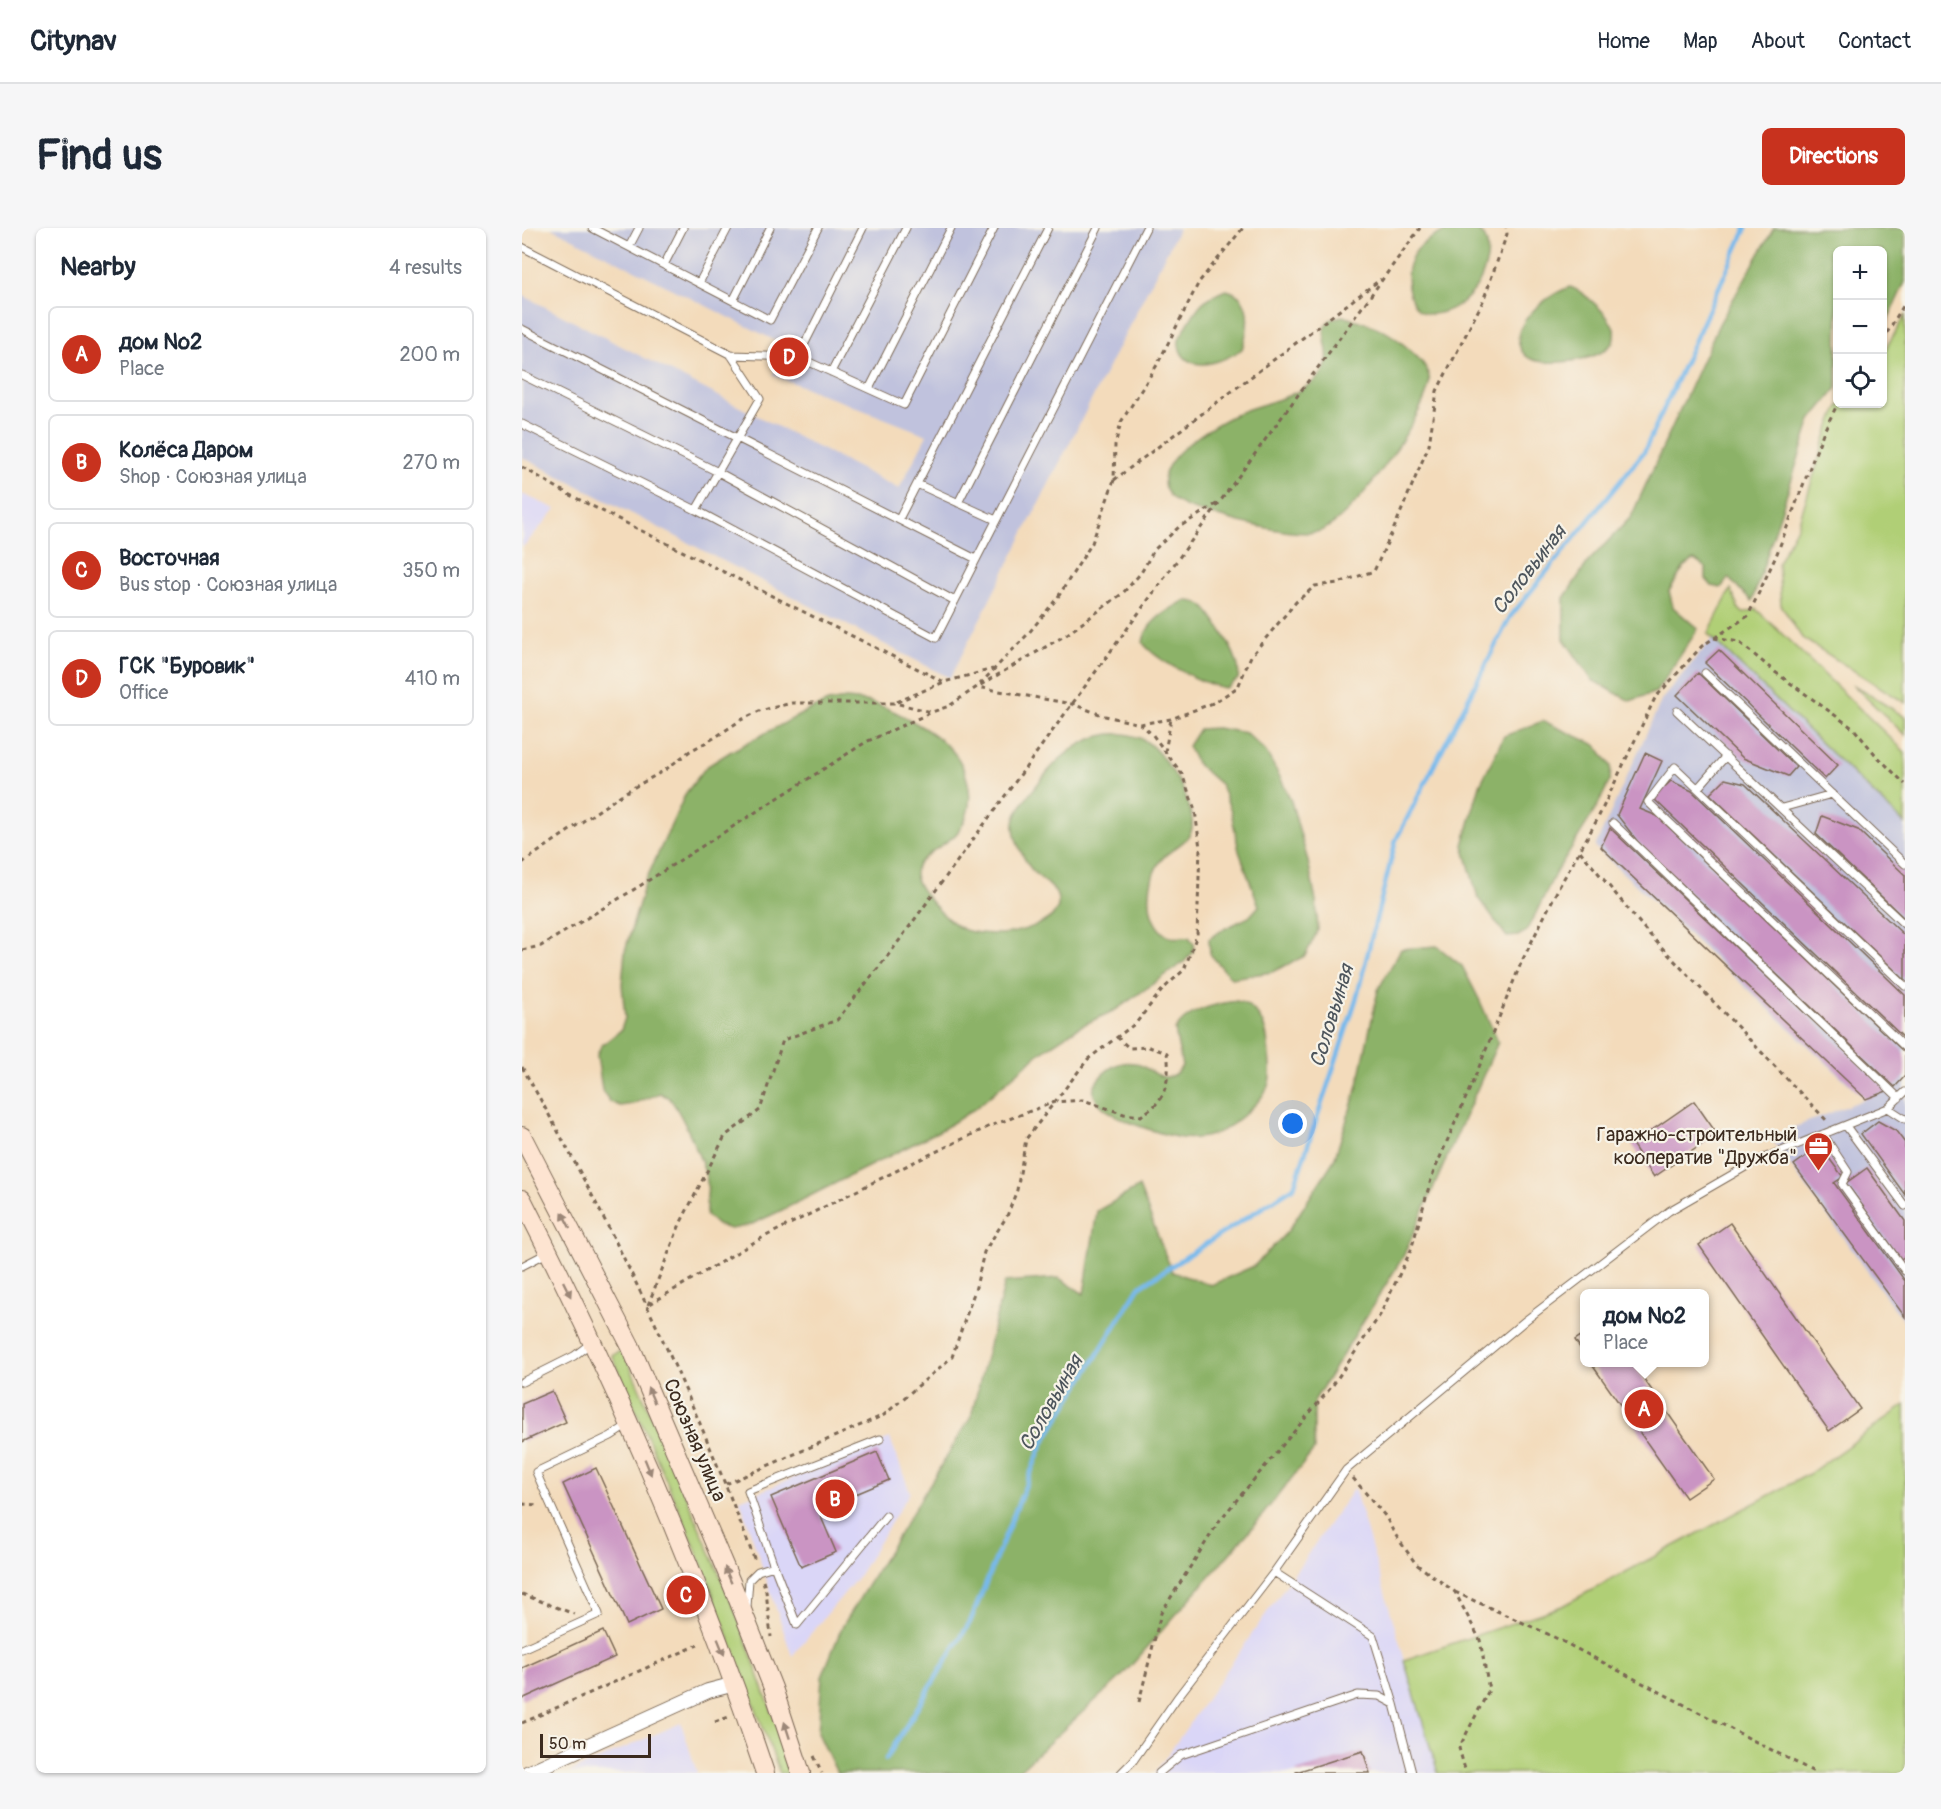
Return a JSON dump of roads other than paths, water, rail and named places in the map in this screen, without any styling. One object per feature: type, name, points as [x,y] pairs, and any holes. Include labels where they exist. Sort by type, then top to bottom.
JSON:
[{"type":"main road","name":"Союзная улица","points":[[522,1136],[630,1345],[747,1621],[801,1773]]},
{"type":"main road","points":[[522,1199],[630,1423],[735,1684],[765,1773]]},
{"type":"street","points":[[527,1773],[708,1691],[735,1684]]},
{"type":"lane","points":[[594,228],[770,320],[818,228]]},
{"type":"lane","points":[[629,247],[639,228]]},
{"type":"lane","points":[[664,265],[683,228]]},
{"type":"lane","points":[[699,283],[728,228]]},
{"type":"lane","points":[[733,301],[770,228]]},
{"type":"lane","points":[[798,357],[863,228]]},
{"type":"lane","points":[[831,372],[906,228]]},
{"type":"lane","points":[[869,389],[951,228]]},
{"type":"lane","points":[[522,247],[731,354],[798,357],[904,405],[994,228]]},
{"type":"lane","points":[[899,519],[1048,228]]},
{"type":"lane","points":[[958,502],[1098,228]]},
{"type":"lane","points":[[522,424],[696,510],[936,638],[1146,228]]},
{"type":"lane","points":[[522,328],[976,559]]},
{"type":"lane","points":[[696,510],[760,399],[731,354]]},
{"type":"lane","points":[[522,375],[718,472],[955,601]]},
{"type":"lane","points":[[917,484],[996,520]]},
{"type":"lane","points":[[1705,673],[1905,864]]},
{"type":"lane","points":[[1677,711],[1905,925]]},
{"type":"lane","points":[[1698,788],[1726,756]]},
{"type":"lane","points":[[1905,986],[1675,767],[1648,802],[1905,1047]]},
{"type":"lane","points":[[1782,808],[1832,794]]},
{"type":"lane","points":[[1121,1773],[1133,1761],[1177,1698],[1274,1572],[1346,1470],[1526,1320],[1669,1211],[1754,1162],[1888,1108],[1902,1095],[1613,823]]},
{"type":"lane","points":[[1888,1108],[1905,1119]]},
{"type":"lane","points":[[1846,1126],[1905,1206]]},
{"type":"lane","points":[[1823,1134],[1848,1172],[1842,1184],[1905,1271]]},
{"type":"lane","points":[[522,1266],[549,1252]]},
{"type":"lane","points":[[522,1382],[574,1356],[592,1342]]},
{"type":"lane","points":[[522,1649],[599,1614],[536,1472],[611,1436],[630,1423]]},
{"type":"lane","points":[[880,1439],[748,1491],[797,1625],[886,1516]]},
{"type":"lane","points":[[747,1621],[749,1580],[758,1571],[774,1566]]},
{"type":"lane","points":[[1274,1572],[1373,1636],[1412,1773]]},
{"type":"lane","points":[[1159,1773],[1181,1755],[1358,1695],[1379,1696],[1394,1704]]},
{"type":"waterway","name":"Соловьиная","points":[[886,1759],[970,1622],[1042,1445],[1139,1287],[1294,1187],[1356,1000],[1396,840],[1510,617],[1644,452],[1746,228]]},
{"type":"place","name":"ГСК \"Буровик\"","points":[[789,357]]},
{"type":"place","name":"Гаражно-строительный кооператив \"Дружба\"","points":[[1818,1172]]},
{"type":"place","name":"дом №2","points":[[1644,1409]]},
{"type":"place","name":"Колёса Даром","points":[[835,1499]]},
{"type":"place","name":"Восточная","points":[[686,1595]]}]
